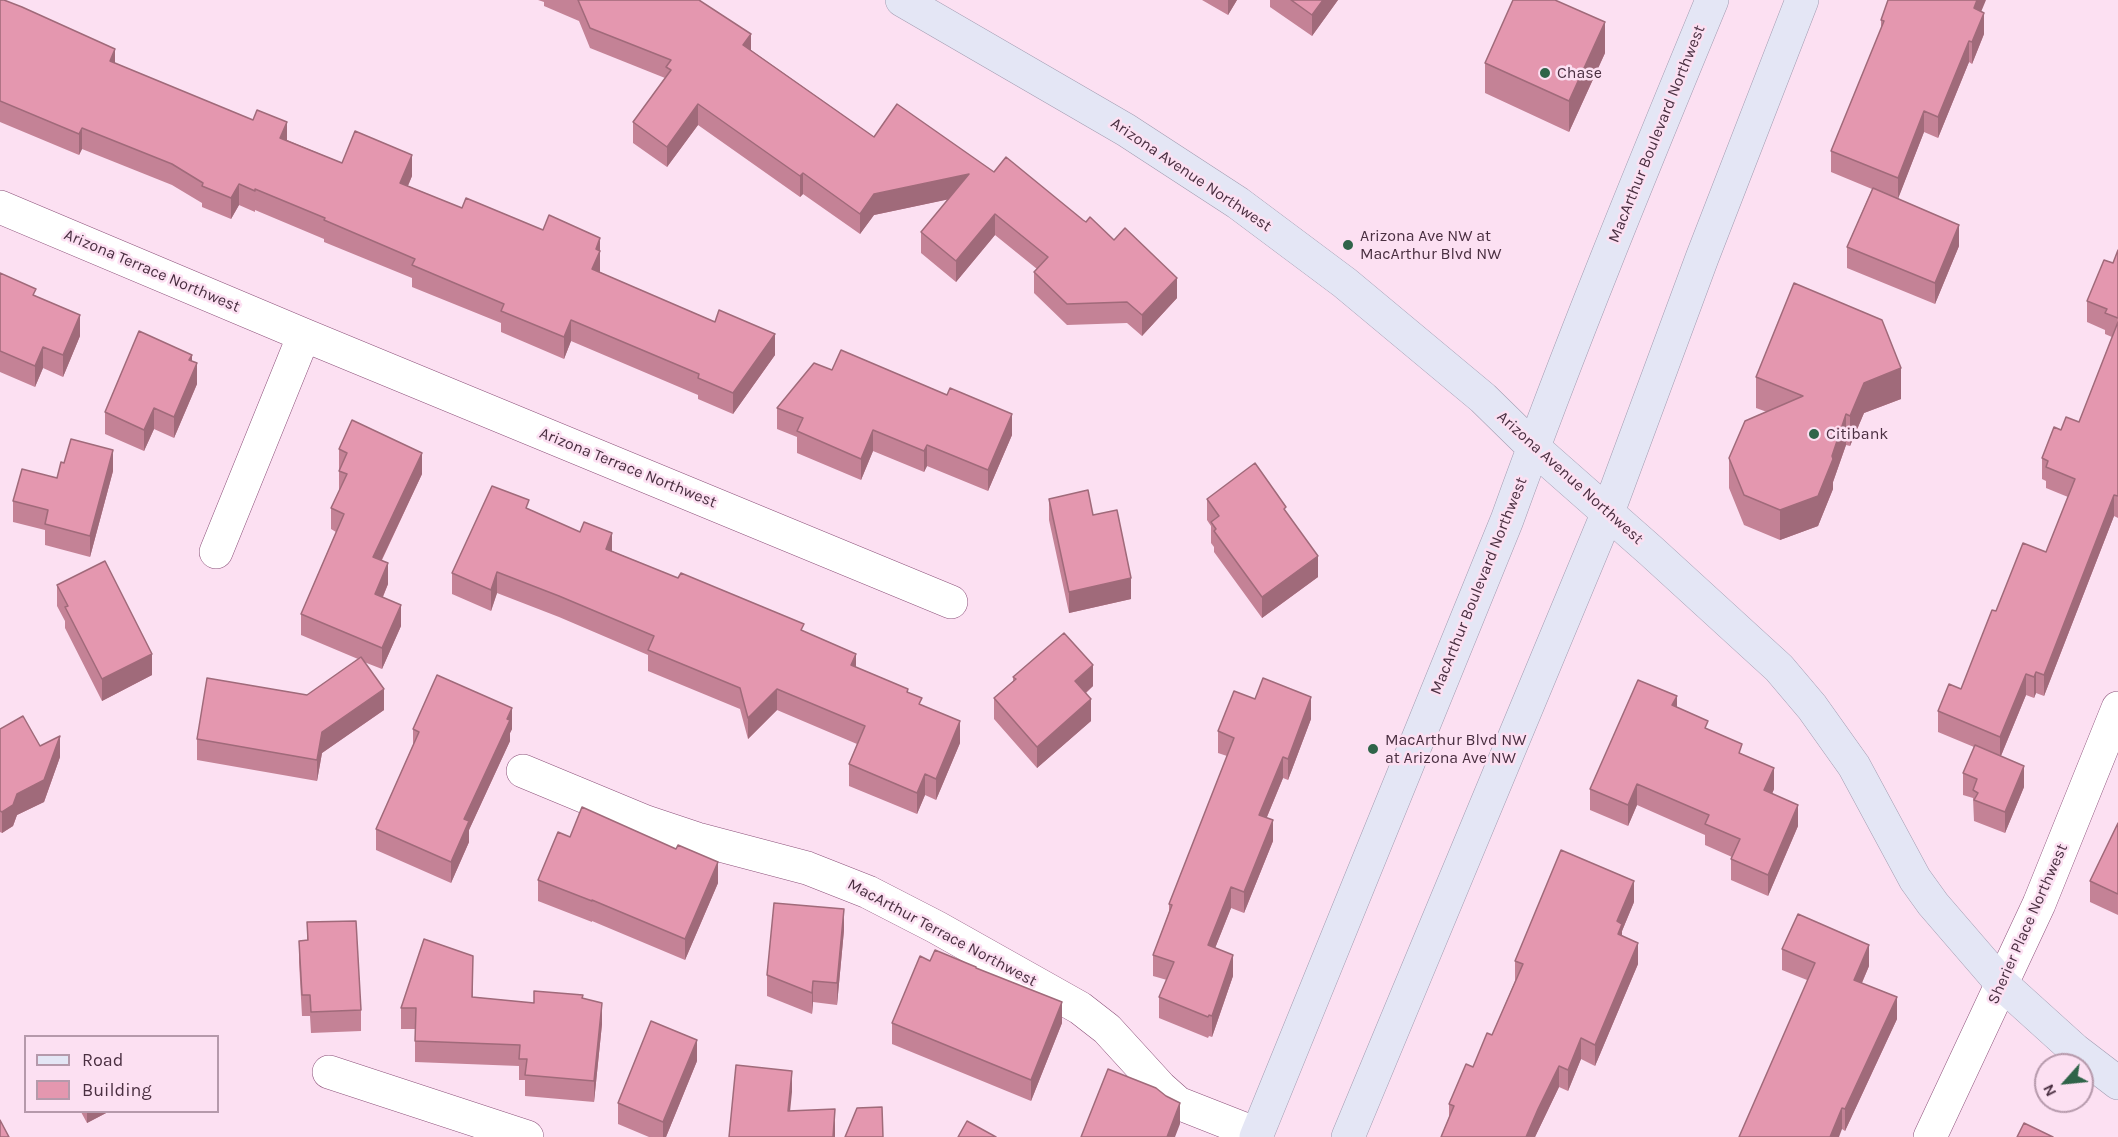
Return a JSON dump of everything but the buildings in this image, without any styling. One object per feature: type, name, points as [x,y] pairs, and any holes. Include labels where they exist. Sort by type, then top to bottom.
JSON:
[{"type":"main road","name":"Arizona Avenue Northwest","points":[[902,0],[1107,118],[1238,203],[1345,283],[1483,398],[1533,447],[1779,668],[1812,707],[1859,774],[1924,892],[2002,984],[2075,1050],[2118,1083]]},
{"type":"main road","name":"MacArthur Boulevard Northwest","points":[[1257,1136],[1503,530],[1621,221],[1712,0]]},
{"type":"main road","points":[[1348,1137],[1608,512],[1706,247],[1802,0]]},
{"type":"street","name":"Arizona Terrace Northwest","points":[[0,207],[951,602]]},
{"type":"street","points":[[216,552],[304,335]]},
{"type":"street","name":"Sherier Place Northwest","points":[[1930,1137],[2039,904],[2118,708]]},
{"type":"street","name":"MacArthur Terrace Northwest","points":[[523,771],[646,822],[697,839],[807,868],[891,903],[1080,1008],[1107,1029],[1160,1088],[1178,1103],[1257,1136]]},
{"type":"street","points":[[329,1071],[527,1137]]},
{"type":"place","name":"Chase","points":[[1545,73]]},
{"type":"place","name":"Arizona Ave NW at MacArthur Blvd NW","points":[[1348,245]]},
{"type":"place","name":"Citibank","points":[[1814,434]]},
{"type":"place","name":"MacArthur Blvd NW at Arizona Ave NW","points":[[1373,749]]}]
